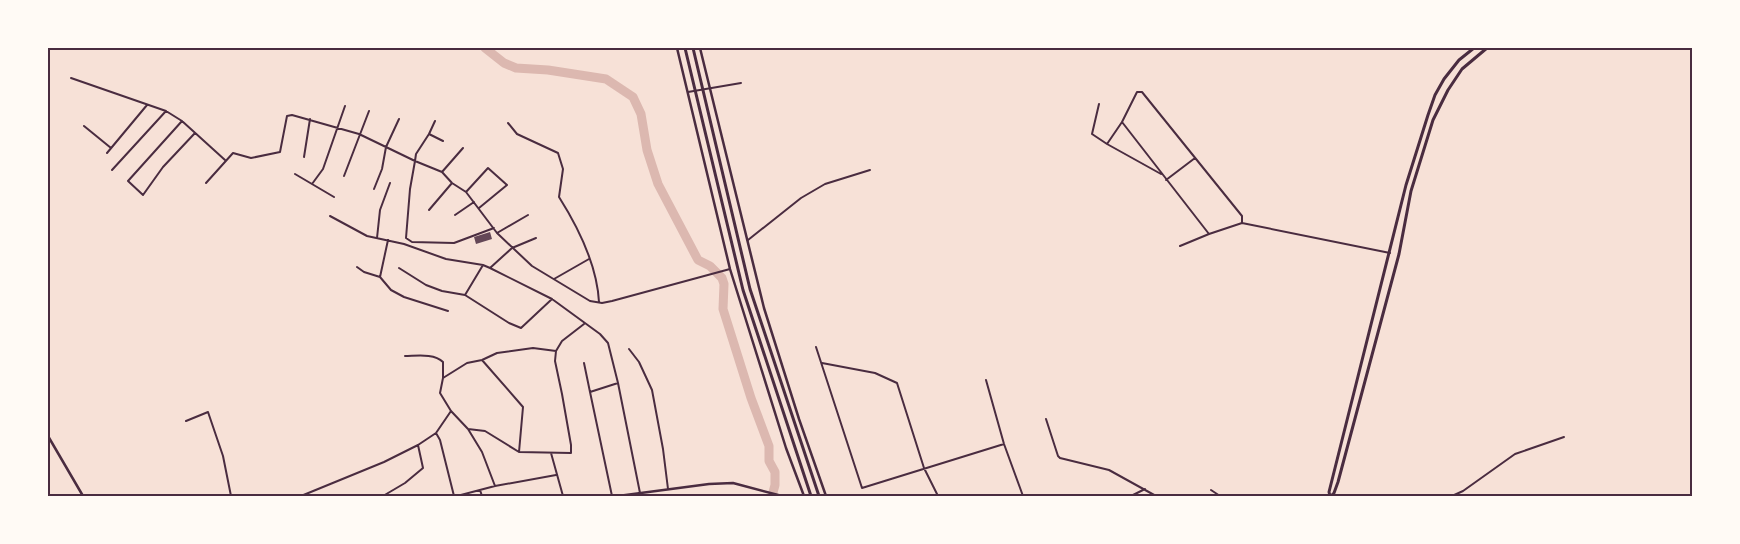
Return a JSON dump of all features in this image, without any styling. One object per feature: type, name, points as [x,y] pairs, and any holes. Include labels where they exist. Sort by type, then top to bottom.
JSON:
[{"type":"main road","points":[[685,48],[744,290],[811,496]]},
{"type":"main road","points":[[693,48],[750,289],[819,496]]},
{"type":"main road","points":[[1330,496],[1329,492],[1406,186],[1435,95],[1444,79],[1459,60],[1474,48]]},
{"type":"main road","points":[[1330,496],[1334,493],[1338,482],[1400,250],[1411,191],[1433,120],[1448,90],[1462,69],[1487,48]]},
{"type":"main road","points":[[1391,247],[1400,250]]},
{"type":"main road","points":[[1388,259],[1397,261]]},
{"type":"street","points":[[677,48],[730,268],[786,448],[804,496]]},
{"type":"street","points":[[700,48],[764,308],[826,496]]},
{"type":"street","points":[[71,78],[166,111],[182,121],[225,160]]},
{"type":"street","points":[[688,92],[741,83]]},
{"type":"street","points":[[1108,144],[1122,122],[1137,92],[1142,92],[1242,216],[1242,223]]},
{"type":"street","points":[[1099,104],[1092,134],[1163,175]]},
{"type":"street","points":[[107,153],[147,105]]},
{"type":"street","points":[[312,184],[323,169],[345,106]]},
{"type":"street","points":[[112,170],[166,111]]},
{"type":"street","points":[[344,176],[369,111]]},
{"type":"street","points":[[206,183],[233,153],[252,158],[280,152],[287,116],[292,115],[359,134],[442,172],[452,183],[466,192],[497,233],[532,266],[590,301],[612,301],[730,268]]},
{"type":"street","points":[[304,157],[310,119]]},
{"type":"street","points":[[374,189],[382,169],[386,147],[399,119]]},
{"type":"street","points":[[182,121],[128,181],[143,195],[163,167],[195,133]]},
{"type":"street","points":[[435,121],[416,154],[410,189],[406,238],[409,241],[454,243],[494,228]]},
{"type":"street","points":[[1122,122],[1209,234]]},
{"type":"street","points":[[508,123],[517,134],[558,153],[563,169],[559,197],[567,210],[589,259],[598,287],[599,302]]},
{"type":"street","points":[[84,126],[112,148]]},
{"type":"street","points":[[429,134],[443,141]]},
{"type":"street","points":[[442,172],[464,148]]},
{"type":"street","points":[[1166,180],[1196,158]]},
{"type":"street","points":[[466,192],[488,168],[507,185],[479,208]]},
{"type":"street","points":[[747,240],[801,198],[825,184],[870,170]]},
{"type":"street","points":[[295,174],[334,197]]},
{"type":"street","points":[[377,238],[380,210],[390,183]]},
{"type":"street","points":[[429,210],[452,183]]},
{"type":"street","points":[[455,214],[474,202]]},
{"type":"street","points":[[330,216],[368,236],[404,244],[446,259],[483,265],[490,268],[552,298],[584,324],[600,334],[608,343],[640,493]]},
{"type":"street","points":[[497,233],[528,216]]},
{"type":"street","points":[[1180,246],[1242,223],[1390,252]]},
{"type":"street","points":[[490,268],[512,248],[536,238]]},
{"type":"street","points":[[380,278],[388,240]]},
{"type":"street","points":[[554,280],[589,259]]},
{"type":"street","points":[[465,295],[483,265]]},
{"type":"street","points":[[357,267],[380,278],[391,290],[404,297],[448,311]]},
{"type":"street","points":[[400,268],[426,285],[442,291],[465,295],[509,323],[521,328],[527,325],[552,298]]},
{"type":"street","points":[[468,429],[485,431],[519,452],[571,453],[555,361],[556,351],[562,341],[584,324]]},
{"type":"street","points":[[816,347],[862,488],[1004,444]]},
{"type":"street","points":[[443,378],[467,363],[482,360],[497,353],[533,348],[556,351]]},
{"type":"street","points":[[629,350],[639,362],[652,390],[668,489]]},
{"type":"street","points":[[404,356],[439,358],[442,362],[443,378],[440,394],[451,411],[468,429],[482,452],[495,486]]},
{"type":"street","points":[[482,360],[523,406],[519,452]]},
{"type":"street","points":[[584,363],[612,496]]},
{"type":"street","points":[[822,363],[874,373],[897,382],[924,468],[938,496]]},
{"type":"street","points":[[986,380],[1004,444],[1023,496]]},
{"type":"street","points":[[590,392],[618,383]]},
{"type":"street","points":[[301,496],[384,462],[418,445],[436,433],[451,411]]},
{"type":"street","points":[[186,422],[208,412],[223,456],[231,496]]},
{"type":"street","points":[[1046,419],[1060,458],[1108,470],[1156,496]]},
{"type":"street","points":[[436,433],[440,440],[456,496],[495,486],[556,475]]},
{"type":"street","points":[[48,436],[83,496]]},
{"type":"street","points":[[1452,496],[1463,491],[1515,454],[1564,438]]},
{"type":"street","points":[[383,496],[405,483],[423,468],[418,445]]},
{"type":"street","points":[[551,454],[564,496]]},
{"type":"street","points":[[618,496],[709,484],[733,484],[782,496]]},
{"type":"street","points":[[1131,496],[1145,489]]},
{"type":"street","points":[[480,490],[482,496]]},
{"type":"street","points":[[1211,490],[1220,496]]},
{"type":"building","points":[[490,232],[492,239],[476,244],[474,237]]},
{"type":"waterway","points":[[485,48],[504,63],[516,68],[548,70],[606,79],[633,97],[641,114],[647,150],[658,184],[698,260],[710,266],[722,278],[724,284],[723,309],[751,398],[769,446],[769,461],[775,472],[775,485],[772,496]]}]
